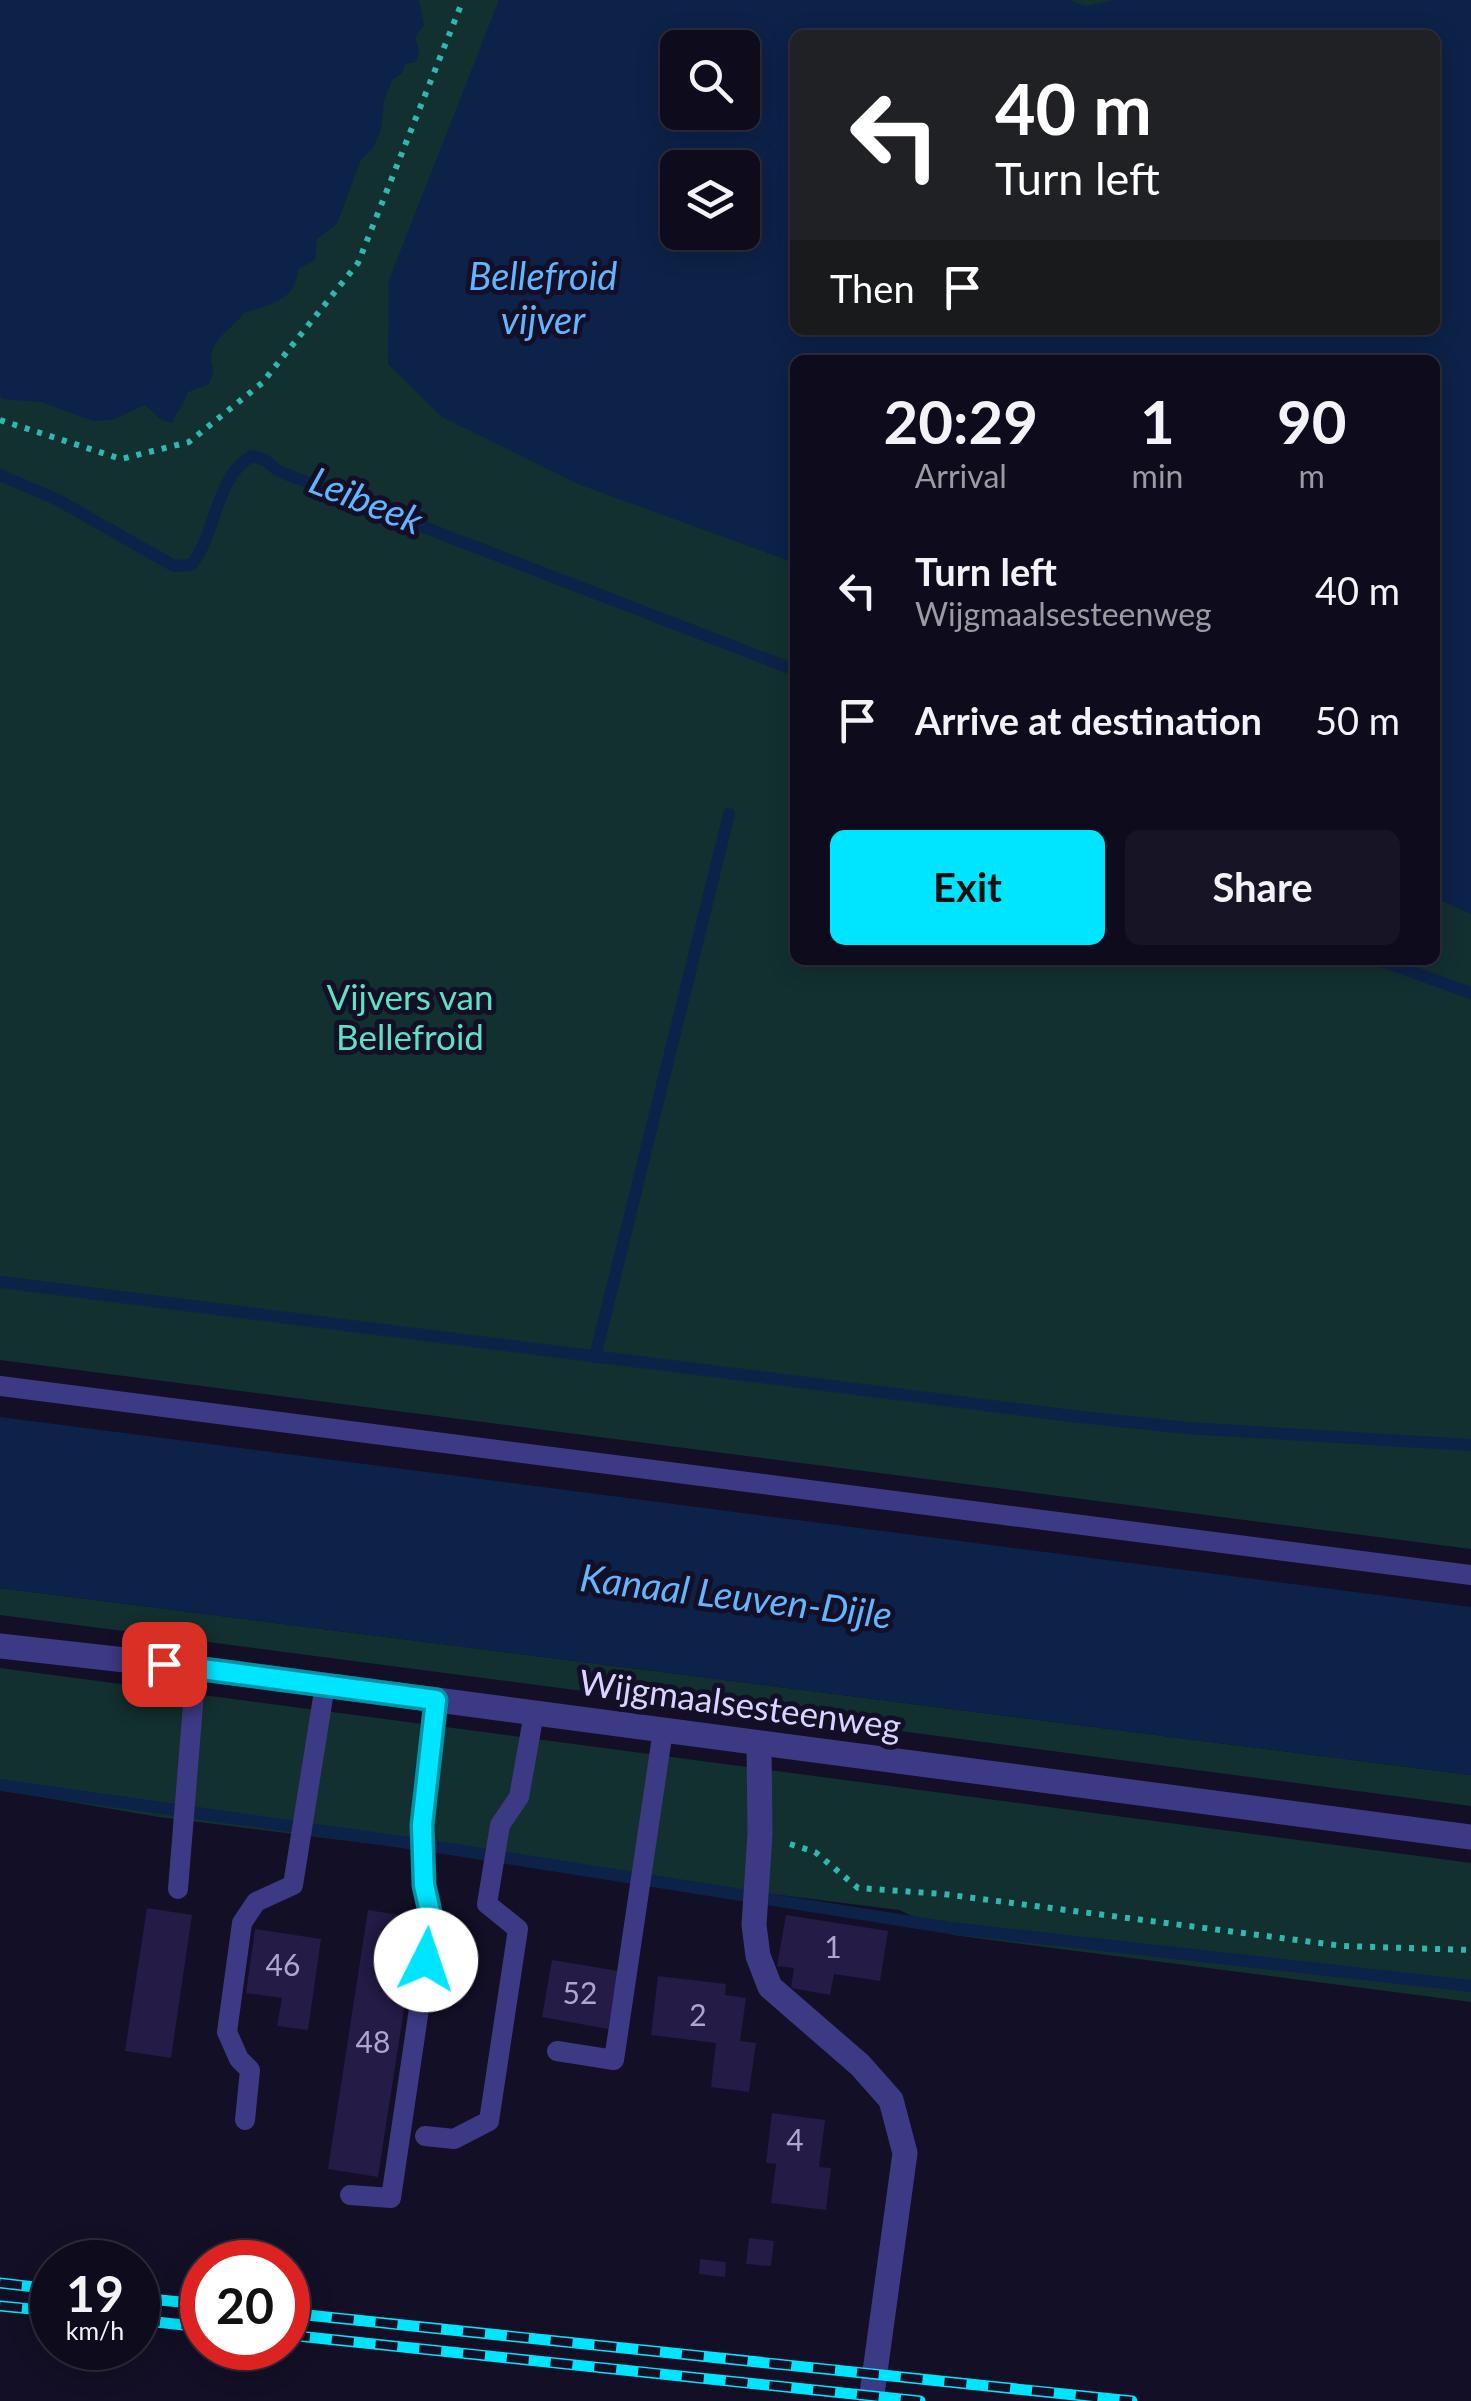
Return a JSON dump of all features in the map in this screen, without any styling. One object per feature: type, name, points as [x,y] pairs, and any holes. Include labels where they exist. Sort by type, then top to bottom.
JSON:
[{"type":"street","name":"Wijgmaalsesteenweg","points":[[0,1646],[534,1712],[1471,1838]]},
{"type":"street","points":[[760,1744],[754,1925],[758,1956],[770,1987],[860,2065],[891,2100],[904,2153],[871,2401]]},
{"type":"lane","points":[[0,1386],[1471,1575]]},
{"type":"lane","points":[[178,1890],[196,1668]]},
{"type":"lane","points":[[245,2120],[250,2070],[240,2059],[228,2032],[242,1923],[256,1902],[293,1885],[325,1685]]},
{"type":"lane","points":[[350,2195],[391,2198],[432,1921],[423,1872],[422,1825],[436,1700]]},
{"type":"lane","points":[[425,2136],[454,2139],[489,2121],[518,1929],[487,1904],[500,1829],[519,1797],[534,1712]]},
{"type":"lane","points":[[557,2051],[614,2060],[663,1730]]},
{"type":"path","points":[[0,420],[121,459],[189,442],[262,383],[358,263],[463,0]]},
{"type":"path","points":[[760,1834],[815,1852],[858,1888],[962,1897],[1343,1946],[1471,1950]]},
{"type":"green space","name":"Vijvers van Bellefroid","points":[[0,0],[1471,0],[1471,1549],[0,1360]]},
{"type":"green space","points":[[0,1588],[1471,1775],[1471,1806],[808,1719],[795,1710],[731,1703],[721,1708],[676,1703],[0,1615]]},
{"type":"green space","points":[[0,1668],[1471,1863],[1471,2002],[953,1935],[899,1910],[159,1817],[0,1790]]},
{"type":"water","points":[[0,0],[419,0],[424,25],[415,38],[419,51],[416,62],[405,64],[402,73],[392,80],[384,101],[381,130],[373,148],[361,160],[337,224],[317,239],[315,260],[298,269],[287,295],[244,313],[217,342],[212,352],[209,384],[188,392],[172,423],[161,420],[145,405],[112,420],[93,421],[41,402],[2,399]]},
{"type":"water","name":"Bellefroid vijver","points":[[499,0],[1069,0],[1085,6],[1115,0],[1471,0],[1471,914],[1440,900],[1440,355],[790,355],[790,561],[578,484],[442,417],[388,364],[389,280]]},
{"type":"water","name":"Kanaal Leuven-Dijle","points":[[0,1417],[1471,1607],[1471,1775],[0,1588]]},
{"type":"building","points":[[147,1908],[192,1915],[171,2058],[125,2051]]},
{"type":"building","points":[[368,1910],[418,1918],[378,2177],[328,2169]]},
{"type":"building","points":[[786,1915],[888,1931],[880,1981],[834,1974],[830,1995],[791,1988],[794,1968],[777,1966]]},
{"type":"building","points":[[255,1929],[321,1939],[308,2030],[277,2026],[282,1998],[246,1993]]},
{"type":"building","points":[[552,1960],[618,1971],[608,2029],[542,2017]]},
{"type":"building","points":[[658,1976],[726,1984],[725,1995],[746,1998],[740,2041],[756,2043],[749,2092],[711,2087],[716,2043],[651,2035]]},
{"type":"building","points":[[772,2113],[825,2120],[819,2167],[831,2168],[826,2210],[771,2203],[776,2164],[766,2163]]},
{"type":"building","points":[[749,2238],[774,2241],[771,2266],[746,2264]]},
{"type":"building","points":[[700,2259],[726,2262],[725,2277],[699,2274]]},
{"type":"waterway","name":"Leibeek","points":[[0,475],[58,500],[174,566],[191,565],[200,552],[223,491],[240,465],[252,456],[265,460],[278,471],[790,668]]},
{"type":"waterway","points":[[595,1357],[729,814]]},
{"type":"waterway","name":"Leibeek","points":[[1393,965],[1471,993]]},
{"type":"waterway","points":[[0,1282],[1072,1416],[1187,1428],[1471,1445]]},
{"type":"waterway","points":[[0,1785],[444,1848],[950,1928],[1471,1986]]},
{"type":"railway","points":[[0,2283],[30,2286]]},
{"type":"railway","points":[[160,2300],[180,2302]]},
{"type":"railway","points":[[0,2306],[30,2309]]},
{"type":"railway","points":[[310,2315],[1132,2401]]},
{"type":"railway","points":[[160,2322],[180,2325]]},
{"type":"railway","points":[[310,2337],[920,2401]]},
{"type":"route","points":[[164,1664],[436,1700],[422,1825],[424,1885],[432,1921],[426,1960]]}]
